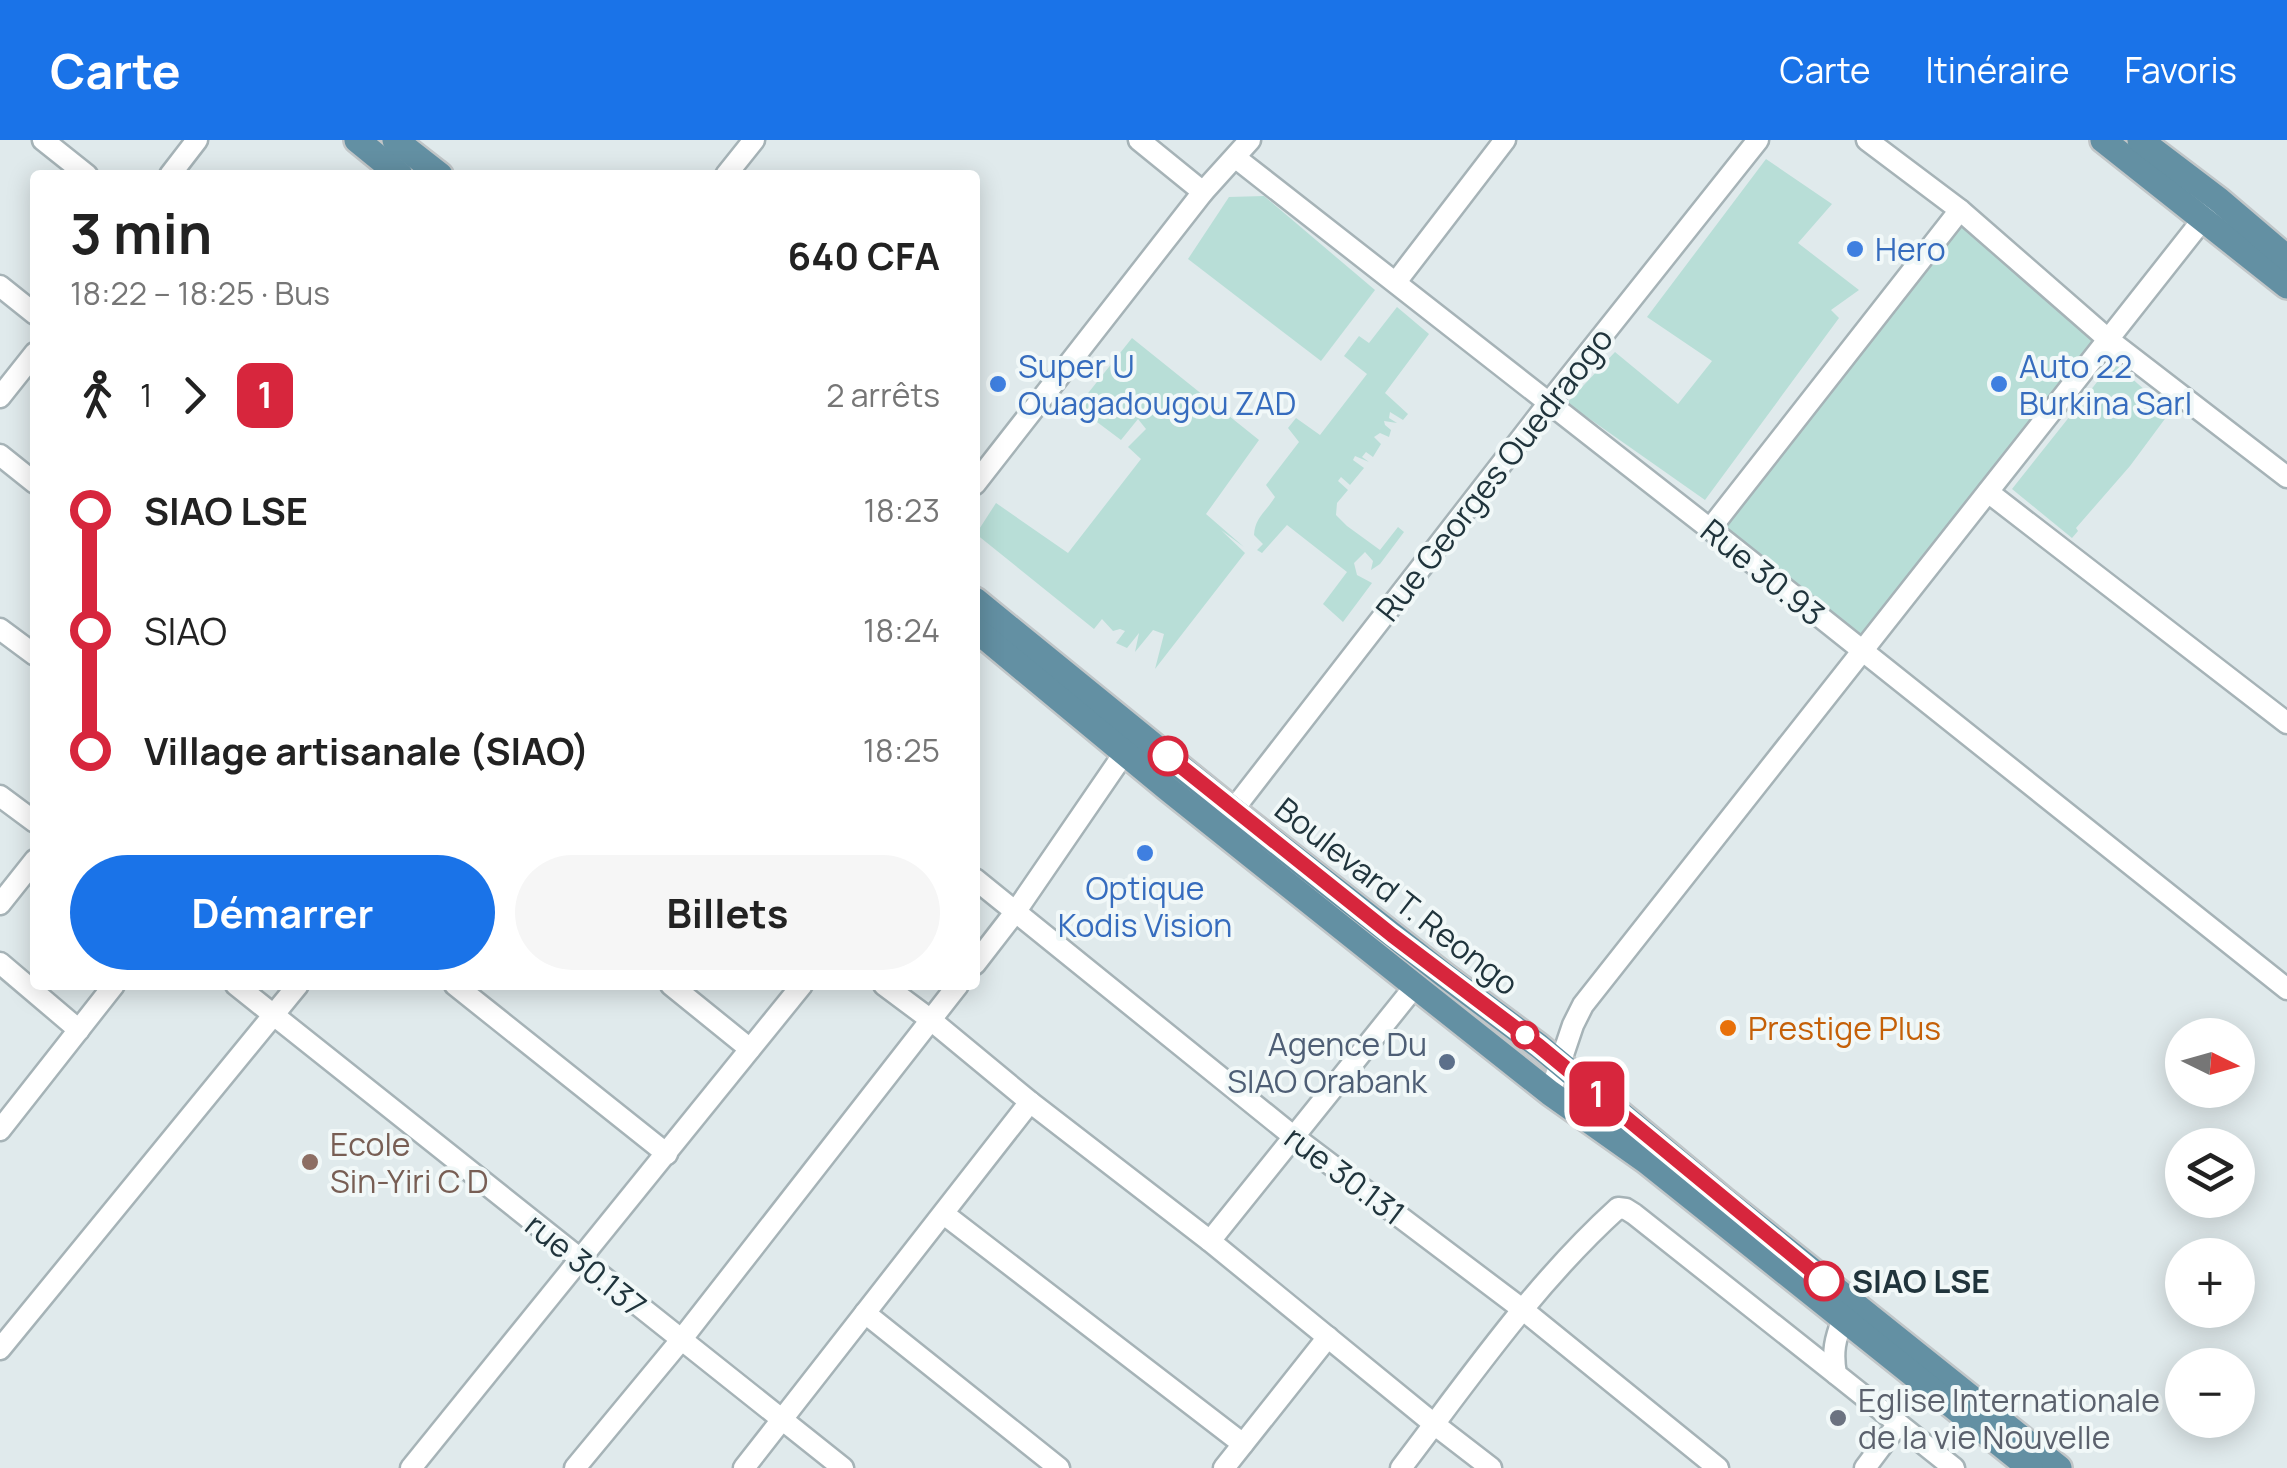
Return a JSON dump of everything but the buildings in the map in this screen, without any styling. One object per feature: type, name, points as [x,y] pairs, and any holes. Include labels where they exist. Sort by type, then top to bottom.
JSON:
[{"type":"main road","points":[[357,140],[394,170]]},
{"type":"main road","points":[[396,140],[434,170]]},
{"type":"main road","points":[[2103,140],[2287,258]]},
{"type":"main road","points":[[2140,140],[2287,286]]},
{"type":"main road","name":"Boulevard T. Reongo","points":[[980,604],[1233,810],[1560,1064],[2059,1468]]},
{"type":"main road","name":"Boulevard T. Reongo","points":[[980,633],[1415,986],[1646,1161],[2030,1468]]},
{"type":"street","points":[[43,140],[81,170]]},
{"type":"street","points":[[174,170],[197,140]]},
{"type":"street","points":[[730,170],[754,140]]},
{"type":"street","points":[[1139,140],[1203,192]]},
{"type":"street","points":[[980,478],[1203,192],[1250,140]]},
{"type":"street","points":[[1396,282],[1504,140]]},
{"type":"street","name":"Rue Georges Ouedraogo","points":[[1233,810],[1758,140]]},
{"type":"street","points":[[1866,140],[1960,210],[2108,340],[2287,476]]},
{"type":"street","name":"Rue 30.93","points":[[1236,158],[2287,989]]},
{"type":"street","points":[[1550,1092],[1583,1004],[2210,209]]},
{"type":"street","points":[[1710,529],[1960,210]]},
{"type":"street","points":[[0,286],[30,310]]},
{"type":"street","points":[[0,397],[30,359]]},
{"type":"street","points":[[0,455],[30,479]]},
{"type":"street","points":[[1988,492],[2287,723]]},
{"type":"street","points":[[0,629],[30,651]]},
{"type":"street","points":[[980,958],[1126,752]]},
{"type":"street","points":[[0,796],[30,818]]},
{"type":"street","points":[[0,904],[30,866]]},
{"type":"street","name":"rue 30.131","points":[[980,883],[1293,1136],[1522,1309],[1718,1468]]},
{"type":"street","points":[[0,963],[30,988]]},
{"type":"street","points":[[1210,1241],[1415,986]]},
{"type":"street","points":[[32,990],[79,1030]]},
{"type":"street","points":[[0,1130],[110,990]]},
{"type":"street","name":"rue 30.137","points":[[242,990],[843,1468]]},
{"type":"street","points":[[0,1349],[294,990]]},
{"type":"street","points":[[462,990],[667,1154]]},
{"type":"street","points":[[677,990],[750,1049]]},
{"type":"street","points":[[412,1468],[798,990]]},
{"type":"street","points":[[891,990],[1491,1468]]},
{"type":"street","points":[[575,1468],[681,1340],[954,990]]},
{"type":"street","points":[[744,1468],[1030,1102]]},
{"type":"street","points":[[1401,1468],[1522,1309],[1618,1208],[1634,1214],[1954,1468]]},
{"type":"street","points":[[944,1214],[1243,1444]]},
{"type":"street","points":[[864,1312],[1058,1468]]},
{"type":"street","points":[[1836,1374],[1832,1356],[1843,1319]]},
{"type":"street","points":[[1224,1468],[1328,1337]]},
{"type":"street","points":[[1865,1468],[1898,1424]]},
{"type":"green space","points":[[1766,159],[1832,204],[1798,243],[1859,290],[1831,310],[1839,318],[1705,500],[1567,403],[1615,352],[1678,404],[1712,361],[1647,317]]},
{"type":"green space","points":[[1264,196],[1375,290],[1321,361],[1188,259],[1229,197]]},
{"type":"green space","points":[[1958,212],[2101,340],[1858,648],[1713,525]]},
{"type":"green space","points":[[1397,307],[1429,334],[1385,393],[1408,414],[1403,420],[1390,412],[1389,418],[1397,423],[1384,421],[1391,430],[1389,437],[1380,433],[1374,437],[1381,444],[1373,457],[1366,452],[1362,457],[1369,462],[1355,456],[1353,460],[1364,468],[1350,485],[1341,477],[1338,481],[1348,490],[1337,503],[1336,515],[1380,550],[1398,527],[1404,532],[1371,570],[1373,561],[1365,552],[1354,563],[1357,575],[1372,583],[1343,622],[1323,604],[1347,572],[1287,525],[1262,553],[1257,550],[1263,544],[1254,535],[1255,529],[1275,497],[1266,485],[1299,442],[1288,428],[1296,418],[1320,435],[1367,374],[1344,356],[1359,336],[1369,343]]},
{"type":"green space","points":[[1132,338],[1259,440],[1206,514],[1244,547],[1221,530],[1245,553],[1155,669],[1164,634],[1153,630],[1135,652],[1139,633],[1127,648],[1116,643],[1125,631],[1113,631],[1102,619],[1094,629],[980,537],[980,528],[996,503],[1068,553],[1141,459],[1128,447],[1146,429],[1138,419],[1121,440],[1077,407]]},
{"type":"green space","points":[[2113,362],[2170,412],[2072,538],[2012,489]]},
{"type":"bus line","name":"1","points":[[1168,756],[1392,935],[1539,1046],[1824,1281]]},
{"type":"place","name":"Hero","points":[[1855,249]]},
{"type":"place","name":"Super U Ouagadougou ZAD","points":[[998,384]]},
{"type":"place","name":"Auto 22 Burkina Sarl","points":[[1999,384]]},
{"type":"place","name":"Optique Kodis Vision","points":[[1145,853]]},
{"type":"place","name":"Prestige Plus","points":[[1728,1028]]},
{"type":"place","name":"Agence Du SIAO Orabank","points":[[1447,1062]]},
{"type":"place","name":"Ecole Sin-Yiri C D","points":[[310,1162]]},
{"type":"place","name":"SIAO LSE","points":[[1824,1281]]},
{"type":"place","name":"Eglise Internationale de la vie Nouvelle","points":[[1838,1418]]}]
